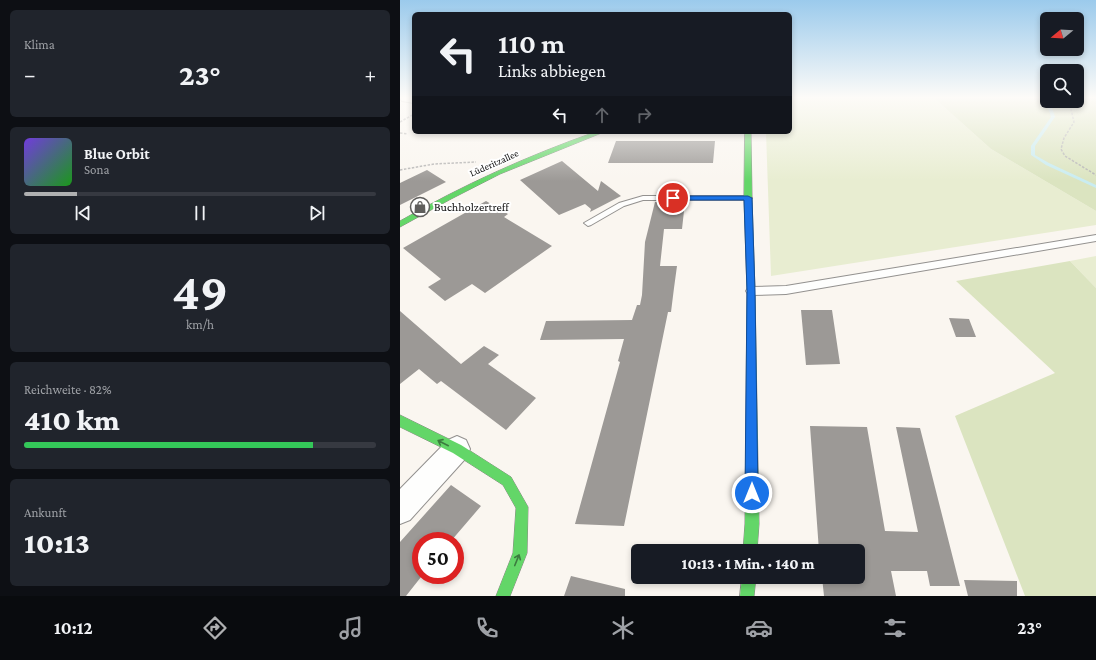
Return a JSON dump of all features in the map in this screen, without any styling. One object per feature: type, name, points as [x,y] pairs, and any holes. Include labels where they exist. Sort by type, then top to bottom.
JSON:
[{"type":"main road","name":"Lüderitzallee","points":[[400,224],[423,210],[492,176],[544,153],[596,134]]},
{"type":"main road","points":[[748,134],[748,198],[751,291],[752,524],[751,544]]},
{"type":"main road","points":[[400,421],[457,449],[507,480],[522,507],[520,553],[502,596]]},
{"type":"main road","points":[[748,596],[749,584]]},
{"type":"street","points":[[400,510],[457,449]]},
{"type":"lane","points":[[588,223],[622,204],[643,198],[748,198]]},
{"type":"lane","points":[[751,291],[786,290],[1096,238]]},
{"type":"path","points":[[1072,126],[1064,138],[1061,148],[1065,156],[1096,175]]},
{"type":"path","points":[[400,133],[408,134]]},
{"type":"path","points":[[400,170],[434,164],[476,162]]},
{"type":"green space","points":[[792,126],[965,126],[991,149],[1096,211],[1096,225],[771,276],[766,134],[792,134]]},
{"type":"green space","points":[[965,126],[1096,126],[1096,211],[991,149]]},
{"type":"green space","points":[[1096,256],[1096,288],[1070,261]]},
{"type":"green space","points":[[1070,261],[1096,288],[1096,596],[1025,596],[955,416],[1055,373],[956,281]]},
{"type":"building","points":[[616,141],[715,141],[713,163],[608,163]]},
{"type":"building","points":[[562,161],[598,191],[601,181],[621,196],[590,212],[591,209],[585,204],[559,215],[520,180]]},
{"type":"building","points":[[427,170],[446,182],[400,205],[400,183]]},
{"type":"building","points":[[486,201],[508,214],[504,217],[552,246],[485,293],[472,284],[445,301],[428,287],[441,279],[403,248]]},
{"type":"building","points":[[655,202],[685,202],[682,229],[664,229],[660,266],[677,266],[671,312],[668,312],[624,526],[575,524],[620,362],[618,361],[624,339],[540,340],[546,321],[632,320],[637,305],[640,305],[642,295],[645,242]]},
{"type":"building","points":[[801,310],[832,310],[840,364],[806,365]]},
{"type":"building","points":[[400,311],[461,364],[484,346],[499,355],[488,364],[536,398],[506,430],[441,381],[437,384],[419,369],[400,384]]},
{"type":"building","points":[[949,318],[969,319],[976,337],[956,337]]},
{"type":"building","points":[[810,426],[867,427],[885,531],[918,532],[896,427],[920,428],[960,586],[930,586],[927,571],[891,571],[896,596],[824,596],[823,584],[865,584],[865,544],[818,544]]},
{"type":"building","points":[[451,485],[481,506],[459,532],[412,532],[412,584],[415,584],[406,596],[400,596],[400,542]]},
{"type":"building","points":[[571,576],[625,589],[625,596],[564,596]]},
{"type":"building","points":[[964,580],[1017,581],[1017,596],[968,596]]},
{"type":"waterway","points":[[1047,126],[1033,146],[1033,155],[1040,160],[1096,187]]},
{"type":"traffic: fast","points":[[400,224],[448,197],[498,173],[549,151],[595,134]]},
{"type":"traffic: fast","points":[[748,134],[748,198],[751,291],[752,524],[751,544]]},
{"type":"traffic: fast","points":[[400,421],[457,449],[507,481],[522,507],[520,553],[503,596]]},
{"type":"traffic: fast","points":[[747,596],[748,584]]},
{"type":"place","name":"Buchholzertreff","points":[[420,207]]},
{"type":"route","points":[[673,198],[748,198],[751,291],[752,493]]}]
